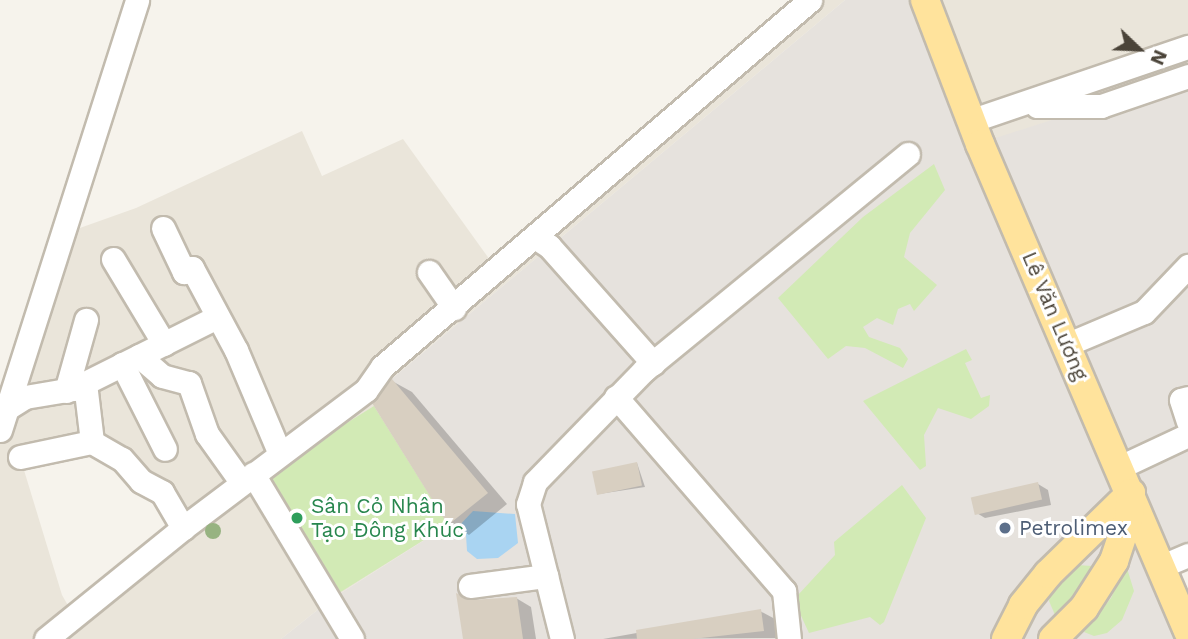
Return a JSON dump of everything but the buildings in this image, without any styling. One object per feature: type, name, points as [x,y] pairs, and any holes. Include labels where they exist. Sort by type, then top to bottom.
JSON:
[{"type":"main road","name":"Lê Văn Lương","points":[[933,4],[973,120],[1188,631]]},
{"type":"main road","points":[[1006,639],[1023,605],[1125,480]]},
{"type":"main road","points":[[1054,639],[1084,608],[1114,561],[1129,516],[1125,480]]},
{"type":"street","points":[[3,419],[137,0]]},
{"type":"street","points":[[46,639],[183,527],[366,390],[382,367],[810,0]]},
{"type":"street","points":[[973,120],[1020,107],[1188,47]]},
{"type":"street","points":[[1020,107],[1101,106],[1188,76]]},
{"type":"street","points":[[562,639],[528,503],[535,482],[616,397],[653,363],[908,155]]},
{"type":"street","points":[[163,229],[184,272],[192,268],[279,454]]},
{"type":"street","points":[[536,237],[549,246],[653,363]]},
{"type":"street","points":[[113,259],[164,344]]},
{"type":"street","points":[[1068,344],[1143,312],[1188,266]]},
{"type":"street","points":[[429,272],[454,308]]},
{"type":"street","points":[[3,419],[25,397],[76,387],[217,317]]},
{"type":"street","points":[[86,320],[76,387],[92,442]]},
{"type":"street","points":[[130,360],[165,449]]},
{"type":"street","points":[[130,360],[162,376],[189,383],[207,434],[247,478],[352,639]]},
{"type":"street","points":[[616,397],[784,591],[789,639]]},
{"type":"street","points":[[1188,398],[1181,400],[1188,421]]},
{"type":"street","points":[[1125,480],[1188,435]]},
{"type":"street","points":[[20,457],[92,442],[122,459],[141,481],[162,492],[183,527]]},
{"type":"street","points":[[1162,566],[1188,555]]},
{"type":"street","points":[[470,586],[546,576]]},
{"type":"shaded area","points":[[810,0],[845,0],[369,398],[448,525],[330,600],[281,639],[0,639],[0,430],[63,234],[136,208],[302,131],[322,176],[403,139],[495,267]],"holes":[[[92,442],[183,528],[74,616],[62,595],[20,457]]]},
{"type":"shaded area","points":[[845,0],[924,0],[980,143],[1188,76],[1188,569],[1179,573],[1188,599],[1188,639],[281,639],[330,600],[448,525],[369,398]]},
{"type":"shaded area","points":[[924,0],[1188,0],[1188,76],[980,144]]},
{"type":"green space","points":[[934,164],[945,190],[910,233],[904,257],[937,285],[914,311],[910,304],[898,309],[893,325],[877,318],[863,327],[869,337],[900,348],[908,359],[903,368],[865,348],[846,346],[828,359],[778,298],[863,217]]},
{"type":"green space","points":[[966,349],[972,360],[965,363],[981,398],[990,395],[989,406],[971,419],[938,408],[924,435],[926,466],[920,470],[863,401]]},
{"type":"green space","points":[[374,406],[448,525],[329,599],[255,480]]},
{"type":"green space","points":[[902,485],[926,518],[884,622],[880,625],[870,617],[809,633],[797,607],[798,595],[835,555],[834,542]]},
{"type":"green space","points":[[1077,565],[1092,566],[1087,582],[1055,615],[1049,601],[1051,591]]},
{"type":"green space","points":[[1126,565],[1134,591],[1122,620],[1107,633],[1094,636],[1084,632],[1111,598]]},
{"type":"water","points":[[473,511],[515,514],[518,543],[498,558],[477,559],[467,551],[466,535],[457,528]]},
{"type":"place","name":"Sân Cỏ Nhân Tạo Đông Khúc","points":[[297,518]]},
{"type":"place","name":"Petrolimex","points":[[1005,528]]}]
